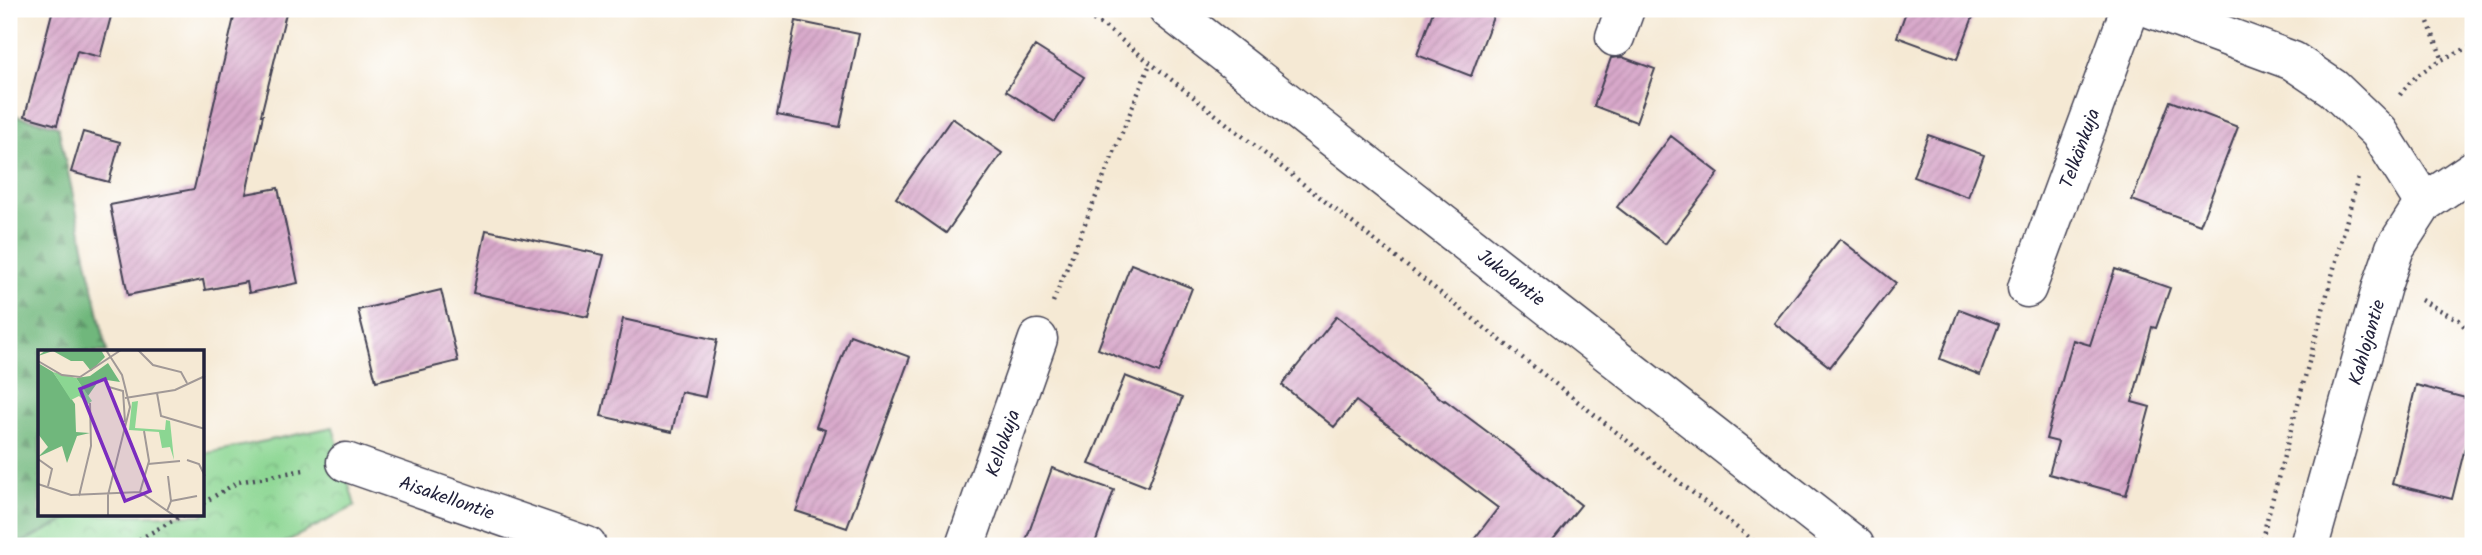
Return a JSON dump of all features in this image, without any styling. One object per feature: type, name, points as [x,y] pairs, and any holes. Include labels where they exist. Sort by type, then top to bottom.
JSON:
[{"type":"street","name":"Jukolantie","points":[[1168,9],[1855,546]]},
{"type":"street","name":"Telkänkuja","points":[[2027,288],[2130,9]]},
{"type":"street","points":[[2152,9],[2293,61],[2333,88],[2379,132],[2424,203]]},
{"type":"street","name":"Kahlojantie","points":[[2309,546],[2395,248],[2424,203],[2473,170]]},
{"type":"street","name":"Kellokuja","points":[[965,546],[1038,339]]},
{"type":"street","name":"Aisakellontie","points":[[346,462],[587,546]]},
{"type":"path","points":[[1075,9],[1105,27],[1760,546]]},
{"type":"path","points":[[2423,9],[2442,58]]},
{"type":"path","points":[[1038,339],[1150,64]]},
{"type":"path","points":[[205,502],[239,482],[346,462]]},
{"type":"path","points":[[127,546],[181,516]]},
{"type":"green space","points":[[9,114],[58,126],[107,350],[38,350],[38,516],[75,516],[15,546],[9,546]]},
{"type":"green space","points":[[333,427],[355,506],[278,546],[15,546],[75,516],[205,516],[205,454]]},
{"type":"building","points":[[53,9],[113,9],[100,57],[77,51],[57,125],[25,116]]},
{"type":"building","points":[[236,9],[287,9],[261,115],[246,194],[278,188],[298,283],[249,293],[247,282],[205,290],[203,280],[128,295],[110,205],[194,189]]},
{"type":"building","points":[[1434,9],[1496,9],[1471,76],[1417,55]]},
{"type":"building","points":[[1907,9],[1976,9],[1957,59],[1897,37]]},
{"type":"building","points":[[796,21],[859,34],[840,127],[777,115]]},
{"type":"building","points":[[1035,46],[1084,77],[1055,122],[1006,91]]},
{"type":"building","points":[[1622,57],[1655,69],[1636,122],[1594,106],[1611,58]]},
{"type":"building","points":[[2170,101],[2238,127],[2200,225],[2132,200]]},
{"type":"building","points":[[952,118],[1002,153],[946,233],[896,198]]},
{"type":"building","points":[[83,132],[120,142],[109,182],[71,172]]},
{"type":"building","points":[[1928,135],[1984,155],[1968,197],[1913,177]]},
{"type":"building","points":[[1671,136],[1719,173],[1665,244],[1617,207]]},
{"type":"building","points":[[486,230],[604,255],[588,317],[473,293]]},
{"type":"building","points":[[1840,239],[1896,283],[1830,367],[1774,323]]},
{"type":"building","points":[[1131,264],[1192,288],[1159,373],[1098,349]]},
{"type":"building","points":[[2115,269],[2170,288],[2156,328],[2152,327],[2132,402],[2150,407],[2126,495],[2049,474],[2058,442],[2046,439],[2073,340],[2090,345]]},
{"type":"building","points":[[441,290],[458,361],[376,381],[358,310]]},
{"type":"building","points":[[1959,309],[1999,324],[1980,375],[1940,359]]},
{"type":"building","points":[[1337,316],[1581,505],[1548,546],[1469,546],[1498,508],[1356,401],[1334,427],[1282,385]]},
{"type":"building","points":[[623,319],[717,340],[705,397],[681,392],[672,432],[601,416]]},
{"type":"building","points":[[850,335],[910,357],[847,528],[796,511],[825,430],[816,427]]},
{"type":"building","points":[[1125,376],[1182,398],[1148,487],[1089,464]]},
{"type":"building","points":[[2416,385],[2473,400],[2473,416],[2452,499],[2392,484]]},
{"type":"building","points":[[1052,468],[1114,490],[1094,546],[1024,546]]}]
